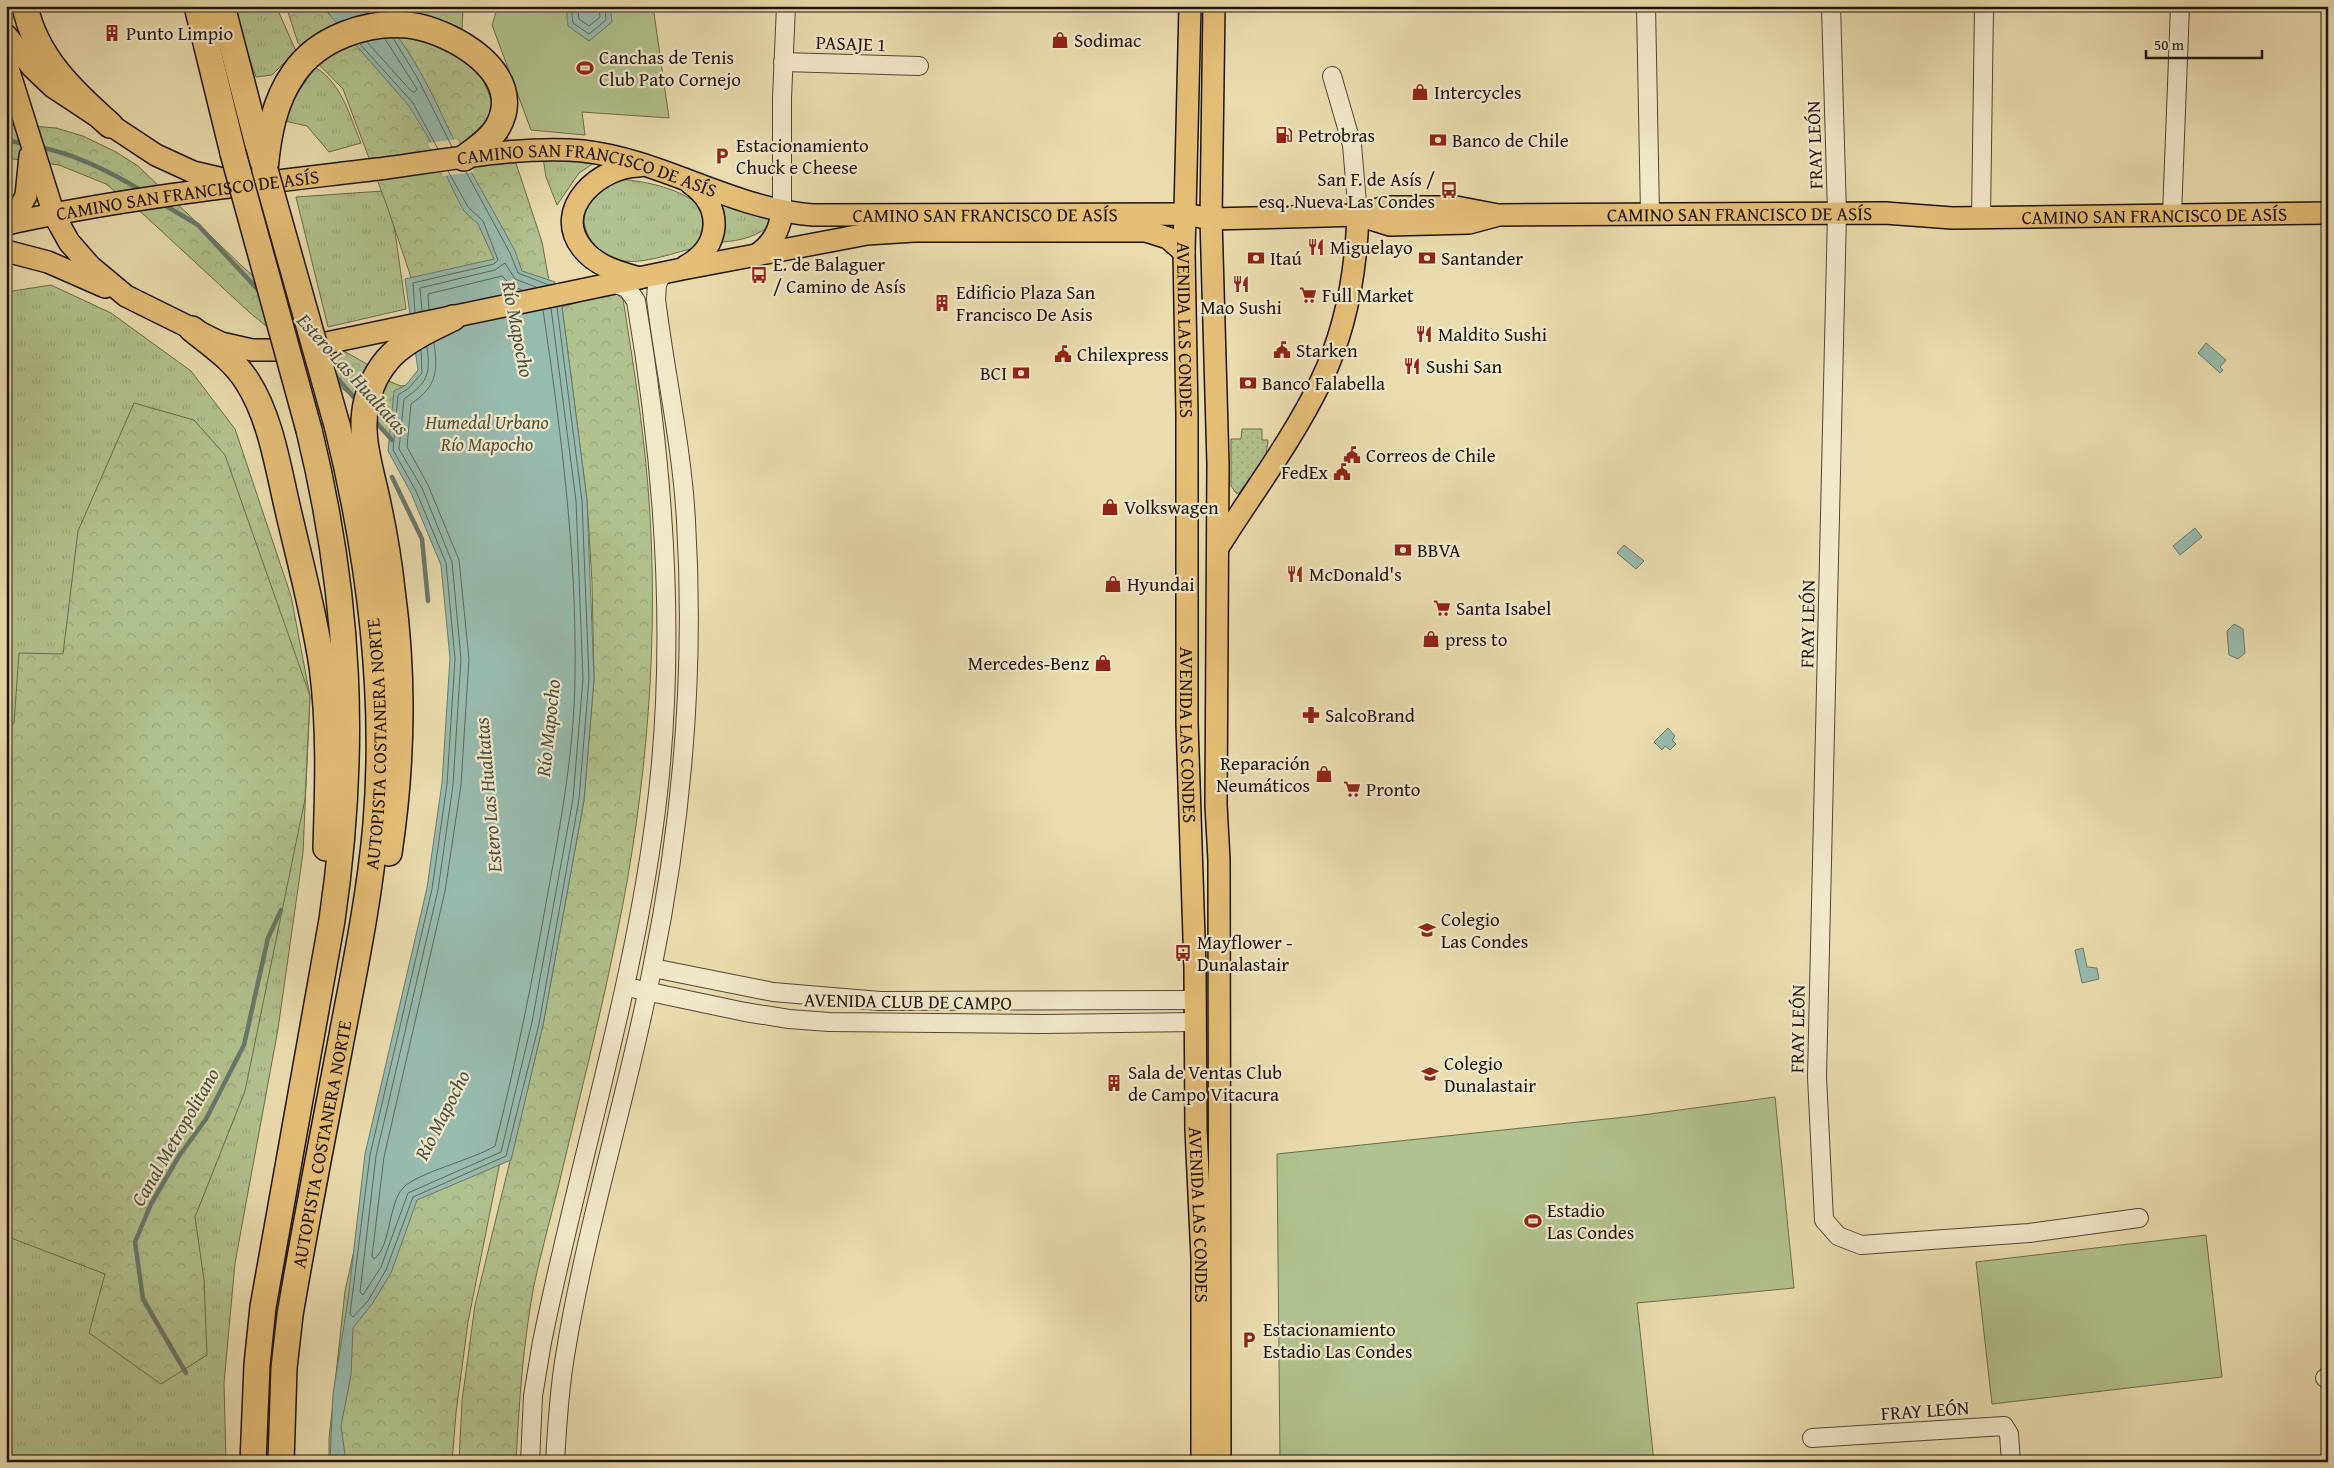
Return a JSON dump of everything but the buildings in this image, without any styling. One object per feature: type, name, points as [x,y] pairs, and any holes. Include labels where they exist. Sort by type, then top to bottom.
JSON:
[{"type":"highway","points":[[25,6],[34,37],[46,59],[70,86],[110,125]]},
{"type":"highway","name":"AUTOPISTA COSTANERA NORTE","points":[[203,8],[258,144],[261,177],[337,425],[349,475],[367,577],[375,647],[379,723],[376,824],[366,907],[290,1315],[284,1368],[280,1462]]},
{"type":"highway","name":"AUTOPISTA COSTANERA NORTE","points":[[203,8],[233,153],[309,430],[337,564],[348,699],[344,827],[321,980],[263,1308],[257,1372],[254,1462]]},
{"type":"highway","points":[[261,177],[278,102],[294,72],[304,60],[331,40],[358,30],[380,25],[408,25],[442,34],[472,51],[494,72],[504,94],[502,117],[493,134],[464,158]]},
{"type":"highway","points":[[351,988],[387,867],[395,807],[400,740],[400,666],[397,629],[386,546],[367,459],[364,415],[378,371],[395,350],[422,333],[453,318]]},
{"type":"highway","points":[[192,330],[231,360],[248,382],[257,400],[279,474],[313,616],[323,676],[328,754],[321,980]]},
{"type":"main road","name":"AVENIDA LAS CONDES","points":[[1190,6],[1184,252],[1187,424],[1188,786],[1196,1022],[1196,1130],[1202,1258],[1202,1462]]},
{"type":"main road","name":"AVENIDA LAS CONDES","points":[[1214,6],[1211,219],[1219,546],[1217,687],[1220,1462]]},
{"type":"main road","points":[[6,35],[42,78],[156,155],[179,167],[208,176],[261,177]]},
{"type":"main road","points":[[6,62],[30,139],[37,177],[54,215],[8,224]]},
{"type":"main road","name":"CAMINO SAN FRANCISCO DE ASÍS","points":[[1184,252],[1168,238],[1146,231],[914,231],[867,234],[672,271],[307,347],[268,350],[229,345],[192,330],[126,296],[69,242],[54,215],[97,205],[210,191],[261,177],[356,172],[464,158],[552,150],[583,152],[645,165],[688,183],[782,211],[813,215],[864,217],[1185,214],[1211,219],[1358,215],[1390,225],[1469,223],[1498,215],[1837,213],[1981,218],[2328,213]]},
{"type":"main road","points":[[640,279],[607,268],[588,255],[576,238],[573,219],[579,199],[598,179],[623,167],[645,165]]},
{"type":"main road","points":[[8,224],[37,177]]},
{"type":"main road","points":[[672,271],[702,256],[709,246],[714,229],[712,210],[706,199],[688,183]]},
{"type":"main road","points":[[758,254],[774,239],[780,226],[782,211]]},
{"type":"main road","points":[[1219,546],[1292,432],[1322,380],[1332,355],[1349,299],[1358,215]]},
{"type":"main road","points":[[6,251],[48,262],[126,296]]},
{"type":"main road","points":[[1187,655],[1200,678],[1210,686],[1217,687]]},
{"type":"street","points":[[782,211],[783,62],[786,6]]},
{"type":"street","points":[[1646,6],[1650,214]]},
{"type":"street","name":"FRAY LEÓN","points":[[1831,6],[1837,213],[1817,1077],[1824,1220],[1838,1236],[1861,1245],[2029,1233],[2139,1218]]},
{"type":"street","points":[[1981,218],[1984,6]]},
{"type":"street","points":[[2172,215],[2180,6]]},
{"type":"street","name":"PASAJE 1","points":[[783,62],[919,66]]},
{"type":"street","points":[[1332,76],[1352,145],[1358,215]]},
{"type":"street","points":[[555,1462],[559,1399],[571,1320],[653,968],[672,846],[679,784],[685,714],[688,622],[686,520],[682,467],[656,298],[657,285],[672,271]]},
{"type":"street","points":[[530,1462],[534,1396],[542,1342],[624,986],[642,894],[658,792],[665,690],[666,603],[662,508],[638,308],[633,294],[616,284]]},
{"type":"street","name":"AVENIDA CLUB DE CAMPO","points":[[653,968],[748,988],[808,996],[880,1001],[1195,1000]]},
{"type":"street","name":"AVENIDA CLUB DE CAMPO","points":[[624,986],[746,1012],[789,1019],[879,1024],[1196,1022]]},
{"type":"street","points":[[746,1012],[748,988]]},
{"type":"street","points":[[879,1024],[880,1001]]},
{"type":"street","points":[[1042,1001],[1042,1024]]},
{"type":"street","name":"FRAY LEÓN","points":[[1812,1438],[2004,1426],[2009,1434],[2011,1462]]},
{"type":"green space","points":[[231,6],[276,6],[296,51],[272,75],[256,77]]},
{"type":"green space","name":"Humedal Urbano Río Mapocho","points":[[286,6],[463,6],[462,33],[505,130],[542,242],[555,314],[502,1152],[468,1322],[456,1413],[452,1462],[329,1462],[329,1439],[345,1291],[438,874],[456,631],[444,546],[400,447],[361,404],[249,312],[143,214],[106,184],[59,165],[6,158],[6,124],[56,128],[83,136],[116,152],[138,166],[244,268],[330,343],[365,363],[388,381],[401,386],[413,385],[423,377],[417,295],[387,206],[343,89],[298,43]]},
{"type":"green space","name":"Canchas de Tenis Club Pato Cornejo","points":[[498,6],[653,6],[669,118],[582,112],[585,135],[531,130],[492,25]]},
{"type":"green space","points":[[315,67],[332,82],[344,100],[361,143],[329,152],[307,126],[285,121],[291,103]]},
{"type":"green space","points":[[543,158],[597,161],[579,173],[557,205],[546,177]]},
{"type":"green space","points":[[620,179],[664,187],[684,195],[702,208],[705,230],[695,248],[634,261],[615,259],[599,249],[592,242],[584,224],[586,206],[594,194]]},
{"type":"green space","points":[[383,191],[394,225],[406,309],[328,327],[296,197]]},
{"type":"green space","points":[[719,203],[735,210],[770,218],[773,223],[768,228],[749,237],[722,242],[724,224]]},
{"type":"green space","points":[[51,285],[111,313],[191,371],[235,429],[291,596],[310,696],[303,853],[278,1029],[235,1263],[224,1383],[226,1462],[6,1462],[6,292]]},
{"type":"green space","points":[[607,294],[616,294],[623,299],[634,370],[648,487],[652,599],[651,655],[648,712],[636,824],[617,934],[603,998],[534,1285],[522,1374],[516,1462],[459,1462],[462,1401],[475,1305],[543,1025],[584,800],[594,679],[592,582],[587,500],[562,307]]},
{"type":"green space","points":[[134,403],[194,420],[225,455],[310,696],[305,799],[245,1091],[195,1217],[204,1280],[207,1355],[161,1384],[89,1333],[105,1274],[6,1236],[6,730],[14,723],[19,653],[63,654],[78,531]]},
{"type":"green space","points":[[1242,429],[1262,429],[1262,440],[1268,440],[1266,455],[1239,493],[1236,493],[1231,486],[1231,439],[1241,439]]},
{"type":"green space","name":"Estadio Las Condes","points":[[1775,1097],[1794,1288],[1637,1303],[1654,1462],[1280,1462],[1277,1154],[1635,1116]]},
{"type":"green space","points":[[2206,1235],[2222,1377],[1992,1404],[1976,1262]]},
{"type":"water","name":"Humedal Urbano Río Mapocho","points":[[322,6],[370,6],[397,36],[419,70],[456,144],[515,251],[522,271],[555,282],[562,307],[587,500],[594,679],[584,800],[543,1025],[511,1160],[417,1200],[391,1273],[372,1304],[353,1328],[351,1375],[341,1426],[346,1462],[330,1462],[333,1394],[348,1300],[365,1154],[427,888],[442,783],[450,658],[441,565],[411,493],[388,451],[394,391],[406,385],[418,370],[405,279],[494,259],[478,224],[464,211],[428,137],[409,106]]},
{"type":"water","points":[[566,6],[610,6],[612,22],[589,41],[568,26]]},
{"type":"water","points":[[2206,343],[2226,360],[2220,367],[2223,370],[2220,373],[2198,353]]},
{"type":"water","points":[[2195,528],[2202,537],[2180,555],[2173,546]]},
{"type":"water","points":[[1624,545],[1644,561],[1636,569],[1617,553]]},
{"type":"water","points":[[2234,624],[2243,629],[2245,653],[2238,659],[2229,655],[2227,631]]},
{"type":"water","points":[[1668,728],[1675,736],[1672,740],[1676,744],[1670,750],[1665,746],[1662,750],[1654,742]]},
{"type":"water","points":[[2083,948],[2087,967],[2097,968],[2099,979],[2082,983],[2075,950]]},
{"type":"pier","points":[[457,139],[474,172],[443,176],[428,143]]},
{"type":"waterway","name":"Estero Las Hualtatas","points":[[6,140],[25,144]]},
{"type":"waterway","name":"Estero Las Hualtatas","points":[[39,147],[66,154],[92,164],[142,191]]},
{"type":"waterway","name":"Estero Las Hualtatas","points":[[161,203],[198,225],[261,293]]},
{"type":"waterway","name":"Estero Las Hualtatas","points":[[333,373],[357,401]]},
{"type":"waterway","name":"Estero Las Hualtatas","points":[[374,420],[392,440]]},
{"type":"waterway","name":"Canal Metropolitano","points":[[392,477],[422,539],[428,601]]},
{"type":"waterway","name":"Canal Metropolitano","points":[[186,1373],[143,1299],[135,1242],[151,1204],[179,1156],[206,1119],[244,1045],[268,938],[281,910]]},
{"type":"place","name":"Punto Limpio","points":[[112,33]]},
{"type":"place","name":"Sodimac","points":[[1060,40]]},
{"type":"place","name":"Canchas de Tenis Club Pato Cornejo","points":[[585,68]]},
{"type":"place","name":"Intercycles","points":[[1420,92]]},
{"type":"place","name":"Petrobras","points":[[1284,135]]},
{"type":"place","name":"Banco de Chile","points":[[1438,140]]},
{"type":"place","name":"Estacionamiento Chuck e Cheese","points":[[722,156]]},
{"type":"place","name":"San F. de Asís / esq. Nueva Las Condes","points":[[1449,190]]},
{"type":"place","name":"Miguelayo","points":[[1316,247]]},
{"type":"place","name":"Itaú","points":[[1256,258]]},
{"type":"place","name":"Santander","points":[[1427,258]]},
{"type":"place","name":"E. de Balaguer / Camino de Asís","points":[[759,275]]},
{"type":"place","name":"Mao Sushi","points":[[1241,284]]},
{"type":"place","name":"Full Market","points":[[1308,295]]},
{"type":"place","name":"Edificio Plaza San Francisco De Asis","points":[[942,303]]},
{"type":"place","name":"Maldito Sushi","points":[[1424,334]]},
{"type":"place","name":"Starken","points":[[1282,350]]},
{"type":"place","name":"Chilexpress","points":[[1063,354]]},
{"type":"place","name":"Sushi San","points":[[1412,366]]},
{"type":"place","name":"BCI","points":[[1021,373]]},
{"type":"place","name":"Banco Falabella","points":[[1248,383]]},
{"type":"place","name":"Correos de Chile","points":[[1352,455]]},
{"type":"place","name":"FedEx","points":[[1342,472]]},
{"type":"place","name":"Volkswagen","points":[[1110,507]]},
{"type":"place","name":"BBVA","points":[[1403,550]]},
{"type":"place","name":"McDonald's","points":[[1295,574]]},
{"type":"place","name":"Hyundai","points":[[1113,584]]},
{"type":"place","name":"Santa Isabel","points":[[1442,608]]},
{"type":"place","name":"press to","points":[[1431,639]]},
{"type":"place","name":"Mercedes-Benz","points":[[1103,663]]},
{"type":"place","name":"SalcoBrand","points":[[1311,715]]},
{"type":"place","name":"Reparación Neumáticos","points":[[1324,774]]},
{"type":"place","name":"Pronto","points":[[1352,789]]},
{"type":"place","name":"Colegio Las Condes","points":[[1427,930]]},
{"type":"place","name":"Mayflower - Dunalastair","points":[[1183,953]]},
{"type":"place","name":"Colegio Dunalastair","points":[[1430,1074]]},
{"type":"place","name":"Sala de Ventas Club de Campo Vitacura","points":[[1114,1083]]},
{"type":"place","name":"Estadio Las Condes","points":[[1533,1221]]},
{"type":"place","name":"Estacionamiento Estadio Las Condes","points":[[1249,1340]]},
{"type":"water label","name":"Río Mapocho","points":[[518,329]]},
{"type":"water label","name":"Río Mapocho","points":[[548,728]]},
{"type":"water label","name":"Río Mapocho","points":[[442,1115]]}]
